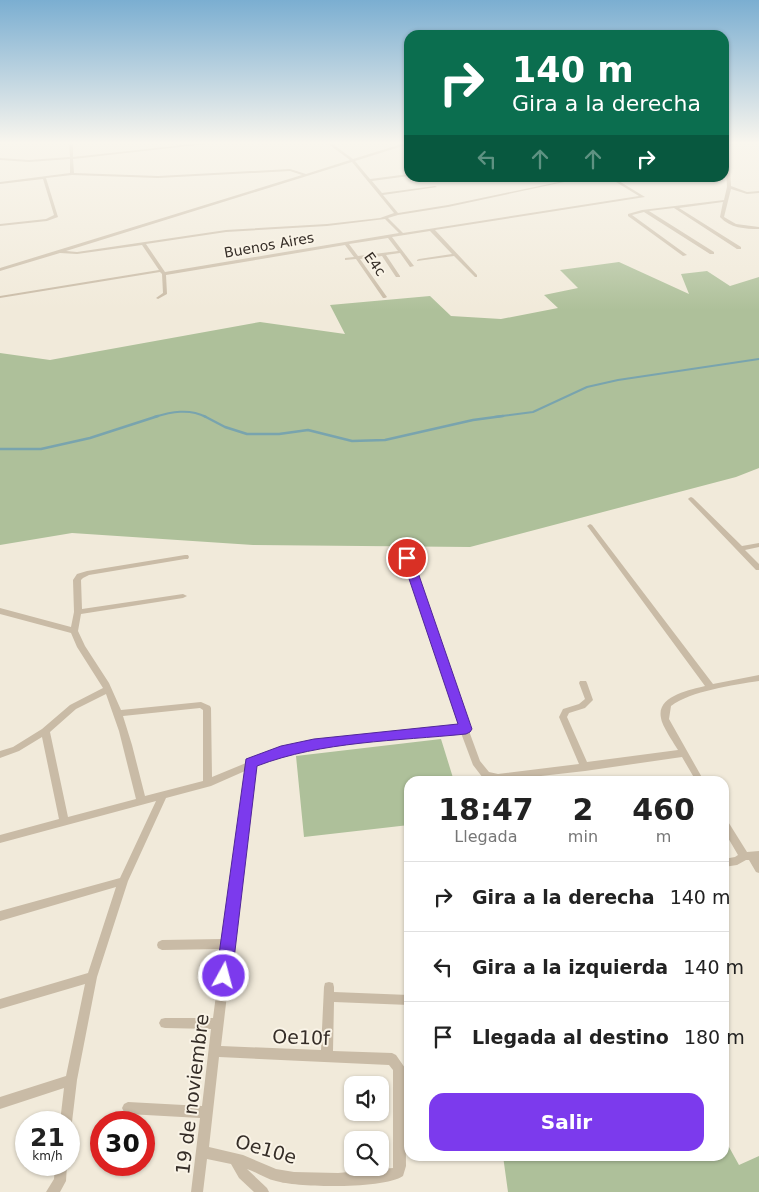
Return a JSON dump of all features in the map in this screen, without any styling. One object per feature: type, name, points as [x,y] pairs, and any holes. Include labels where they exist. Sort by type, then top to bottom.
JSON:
[{"type":"street","points":[[0,225],[47,220],[56,216],[51,199]]},
{"type":"street","points":[[0,270],[231,199]]},
{"type":"street","points":[[385,199],[397,214]]},
{"type":"street","points":[[62,252],[75,253],[249,228],[327,225],[386,218],[397,214],[483,199]]},
{"type":"street","name":"Buenos Aires","points":[[0,297],[402,234],[628,202],[636,199]]},
{"type":"street","points":[[685,254],[628,216],[644,211],[725,201],[722,217],[724,220],[742,227],[759,228]]},
{"type":"street","points":[[635,207],[712,253]]},
{"type":"street","points":[[675,207],[739,248]]},
{"type":"street","points":[[386,218],[402,234]]},
{"type":"street","points":[[432,230],[475,276]]},
{"type":"street","points":[[390,237],[412,266]]},
{"type":"street","points":[[144,244],[162,272],[165,294],[158,298]]},
{"type":"street","name":"E4c","points":[[346,244],[385,297]]},
{"type":"street","points":[[347,259],[400,252]]},
{"type":"street","points":[[383,254],[398,276]]},
{"type":"street","points":[[419,260],[455,255]]},
{"type":"street","points":[[691,499],[759,568]]},
{"type":"street","points":[[590,526],[710,688]]},
{"type":"street","points":[[739,549],[759,545]]},
{"type":"street","points":[[142,801],[118,713],[108,689],[92,665],[74,631],[78,612],[77,580],[80,576],[87,573],[185,557]]},
{"type":"street","points":[[407,558],[476,763],[488,776]]},
{"type":"street","points":[[78,612],[183,596]]},
{"type":"street","points":[[0,611],[74,631]]},
{"type":"street","points":[[697,776],[665,719],[669,703],[678,698],[710,688],[759,678]]},
{"type":"street","points":[[583,683],[589,700],[582,706],[566,711],[563,717],[585,767]]},
{"type":"street","points":[[0,755],[16,749],[45,731],[73,707],[108,689]]},
{"type":"street","points":[[118,713],[201,705],[207,708],[208,783]]},
{"type":"street","points":[[0,839],[64,820],[208,783],[281,751],[314,744],[466,729]]},
{"type":"street","points":[[45,731],[64,820]]},
{"type":"street","points":[[514,776],[684,753]]},
{"type":"street","name":"19 de noviembre","points":[[197,1192],[250,763]]},
{"type":"street","points":[[67,1111],[71,1080],[92,977],[122,881],[163,795]]},
{"type":"street","points":[[729,829],[752,856],[759,869]]},
{"type":"street","points":[[729,862],[752,856]]},
{"type":"street","points":[[0,916],[122,881]]},
{"type":"street","points":[[162,945],[228,944]]},
{"type":"street","points":[[0,1004],[92,977]]},
{"type":"street","points":[[327,1056],[329,992],[404,1000]]},
{"type":"street","points":[[164,1024],[218,1024]]},
{"type":"street","name":"Oe10f","points":[[214,1051],[386,1059]]},
{"type":"street","name":"Oe10e","points":[[203,1152],[258,1166],[269,1174],[323,1181],[396,1174],[399,1172],[400,1166],[399,1068],[396,1062],[386,1059]]},
{"type":"street","points":[[0,1103],[71,1080]]},
{"type":"street","points":[[128,1108],[206,1112]]},
{"type":"street","points":[[235,1159],[243,1174],[263,1192]]},
{"type":"street","points":[[53,1191],[60,1181],[60,1176]]},
{"type":"green space","points":[[619,262],[689,294],[681,274],[707,271],[730,286],[759,277],[759,468],[736,477],[470,547],[253,545],[72,533],[0,545],[0,353],[50,360],[260,322],[345,334],[330,305],[430,296],[451,316],[501,319],[558,308],[544,295],[578,288],[560,270]]},
{"type":"green space","points":[[441,739],[452,776],[404,776],[404,826],[304,837],[296,756]]},
{"type":"green space","points":[[729,1147],[739,1165],[759,1156],[759,1192],[508,1192],[504,1161],[729,1161]]},
{"type":"waterway","points":[[494,417],[533,412],[587,387],[618,380],[759,359]]},
{"type":"waterway","points":[[154,417],[173,412],[193,412],[204,416]]},
{"type":"waterway","points":[[0,449],[41,449],[90,438],[158,416]]},
{"type":"waterway","points":[[204,416],[225,427],[247,434],[279,434],[308,430],[352,441],[385,440],[473,420],[503,416]]},
{"type":"route","points":[[224,976],[250,763],[281,751],[314,744],[466,729],[407,558]]}]
